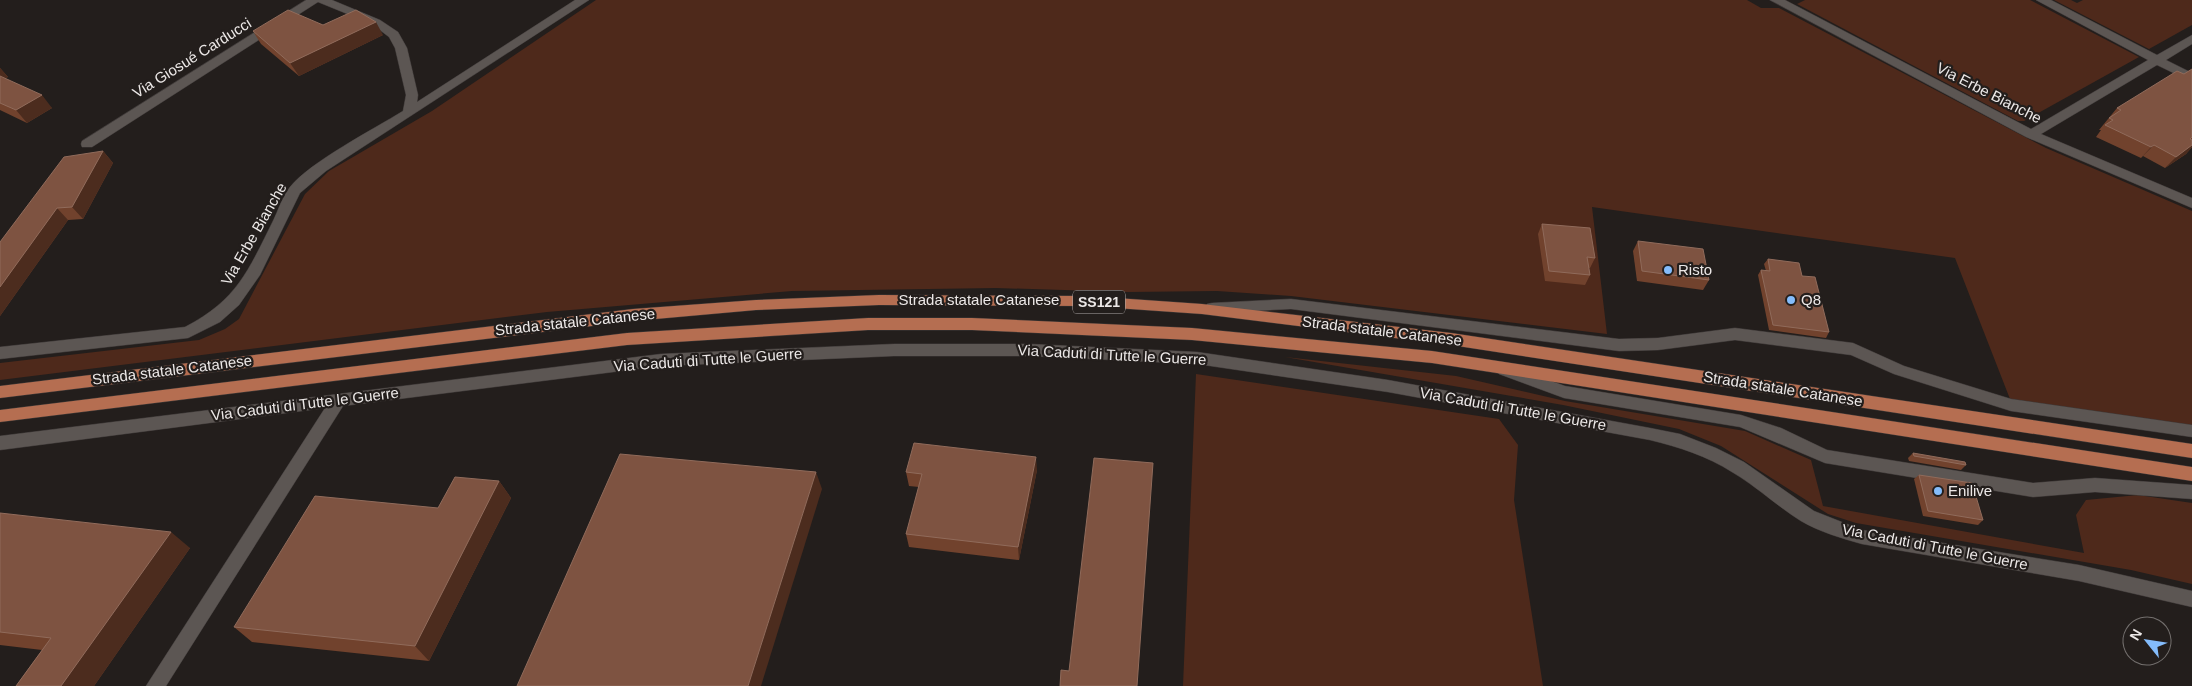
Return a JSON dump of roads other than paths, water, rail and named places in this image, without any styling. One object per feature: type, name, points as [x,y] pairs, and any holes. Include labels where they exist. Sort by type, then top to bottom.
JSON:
[{"type":"main road","name":"Strada statale Catanese","points":[[0,392],[633,314],[756,305],[879,300],[1087,301],[1202,309],[1450,339],[2192,451]]},
{"type":"main road","name":"Strada statale Catanese","points":[[0,416],[627,340],[868,324],[1074,327],[1192,334],[1432,357],[2192,474]]},
{"type":"street","name":"Via Giosué Carducci","points":[[87,144],[314,0]]},
{"type":"street","points":[[322,0],[376,22],[394,35],[401,48],[412,95],[409,113]]},
{"type":"street","name":"Via Erbe Bianche","points":[[0,353],[188,332],[215,318],[234,301],[255,270],[295,190],[320,168],[409,113],[582,0]]},
{"type":"street","name":"Via Erbe Bianche","points":[[1776,0],[2031,134],[2192,203]]},
{"type":"street","points":[[2042,0],[2192,78]]},
{"type":"street","points":[[2031,134],[2192,40]]},
{"type":"street","points":[[1202,309],[1291,304],[1619,345],[1658,344],[1735,334],[1853,349],[1899,370],[2011,405],[2192,431]]},
{"type":"street","name":"Via Caduti di Tutte le Guerre","points":[[0,443],[661,360],[894,350],[1029,350],[1198,358],[1388,386],[1680,441],[1738,467],[1808,516],[1836,529],[1862,537],[2079,573],[2192,599]]},
{"type":"street","points":[[1494,366],[1564,392],[1741,421],[1775,432],[1825,456],[2032,490],[2095,485],[2192,492]]},
{"type":"street","points":[[155,686],[338,400]]},
{"type":"place","name":"Risto","points":[[1668,270]]},
{"type":"place","name":"Q8","points":[[1791,300]]},
{"type":"place","name":"Enilive","points":[[1938,491]]}]
